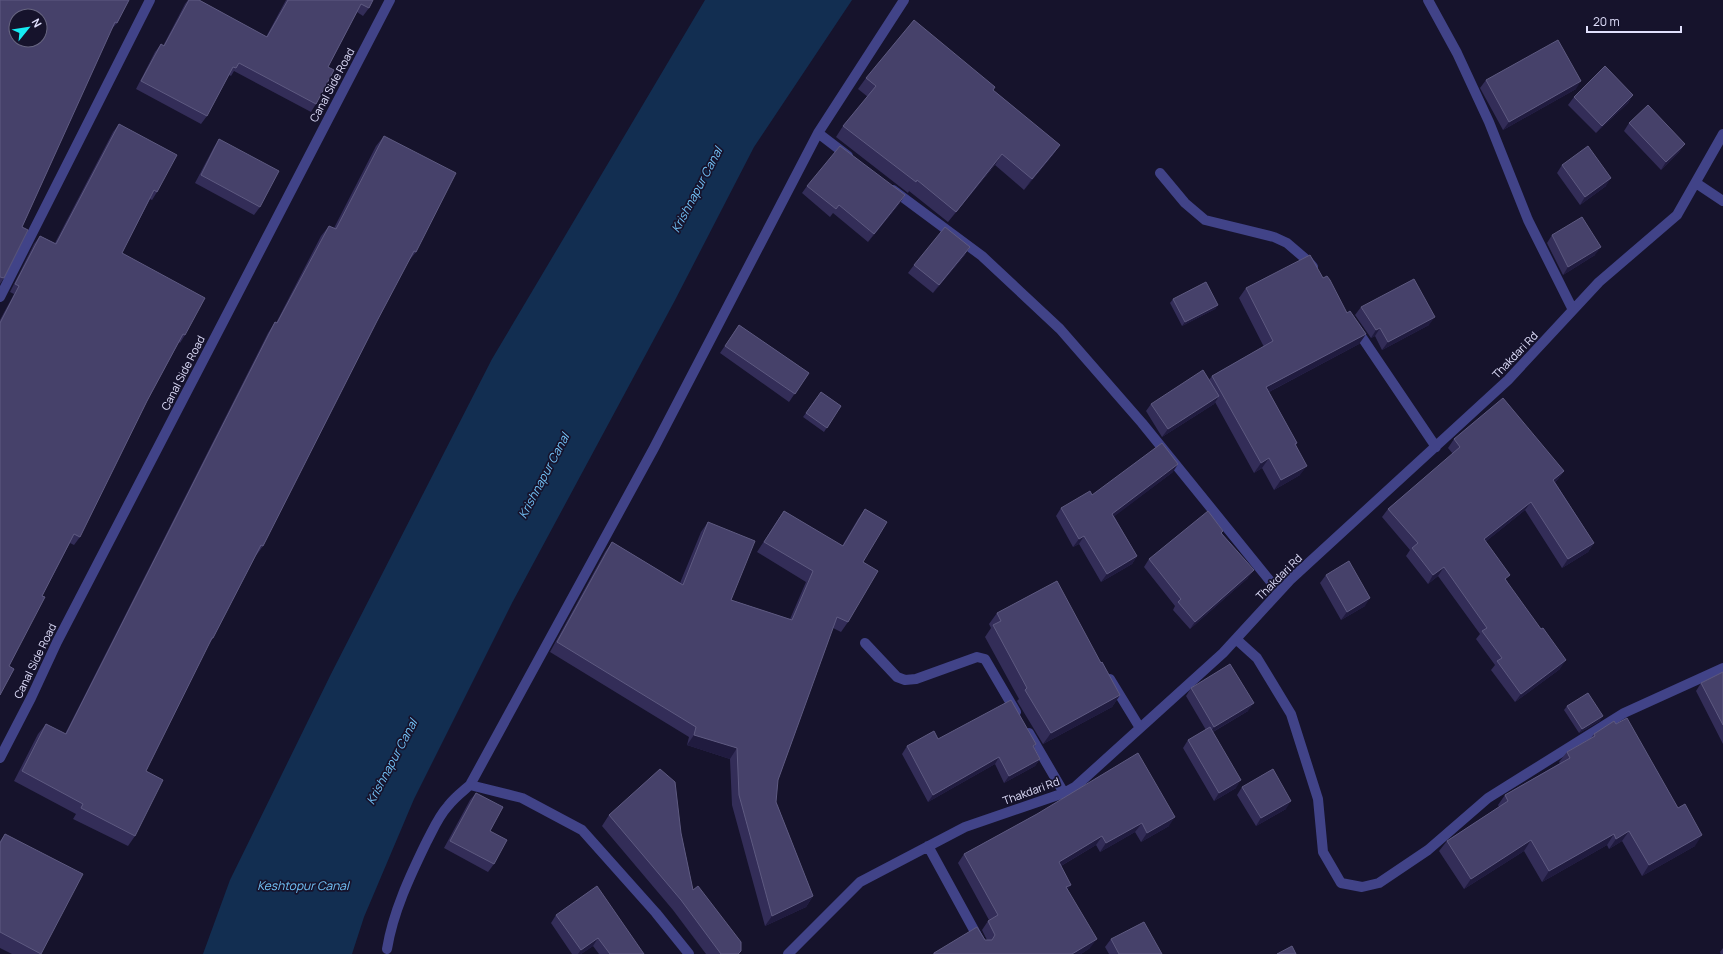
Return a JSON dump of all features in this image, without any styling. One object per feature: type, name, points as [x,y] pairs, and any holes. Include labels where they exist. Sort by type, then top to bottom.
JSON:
[{"type":"street","points":[[0,297],[150,0]]},
{"type":"street","name":"Canal Side Road","points":[[0,758],[31,698],[57,642],[390,0]]},
{"type":"street","points":[[387,949],[390,932],[399,906],[414,868],[438,819],[448,806],[470,785],[654,448],[818,133],[904,0]]},
{"type":"street","points":[[1428,0],[1464,67],[1489,122],[1528,220],[1573,310]]},
{"type":"street","points":[[818,133],[858,164]]},
{"type":"street","name":"Thakdari Rd","points":[[788,954],[860,882],[965,827],[1064,793],[1075,787],[1223,653],[1290,580],[1508,380],[1599,282],[1677,215],[1723,134]]},
{"type":"street","points":[[1160,173],[1185,203],[1205,220],[1274,236],[1287,243],[1308,261],[1322,278]]},
{"type":"street","points":[[1696,183],[1723,201]]},
{"type":"street","points":[[887,185],[982,256],[1060,329],[1157,441],[1279,592]]},
{"type":"street","points":[[1348,316],[1436,447]]},
{"type":"street","points":[[1236,639],[1257,658],[1291,714],[1318,800],[1323,852],[1341,883],[1362,887],[1379,883],[1428,850],[1488,798],[1624,713],[1723,668]]},
{"type":"street","points":[[865,643],[897,677],[905,680],[916,679],[977,657],[985,659],[1064,793]]},
{"type":"street","points":[[1104,669],[1140,728]]},
{"type":"street","points":[[470,785],[522,798],[582,830],[656,913],[689,954]]},
{"type":"street","points":[[928,846],[982,944]]},
{"type":"water","name":"Keshtopur Canal","points":[[705,0],[852,0],[754,147],[674,302],[512,603],[414,799],[364,917],[352,954],[203,954],[230,880],[331,674],[492,359]]},
{"type":"building","points":[[0,0],[129,0],[117,23],[115,22],[22,227],[28,230],[4,278],[0,277]]},
{"type":"building","points":[[189,0],[199,0],[267,37],[288,0],[373,0],[369,8],[361,4],[328,67],[334,70],[316,104],[239,63],[236,68],[233,67],[207,116],[141,81],[161,44],[164,46]]},
{"type":"building","points":[[914,20],[995,87],[993,90],[1060,145],[1032,179],[1002,154],[956,212],[917,180],[916,182],[843,126],[876,86],[866,78]]},
{"type":"building","points":[[1558,40],[1581,81],[1509,122],[1486,80]]},
{"type":"building","points":[[1605,66],[1633,95],[1602,126],[1574,97]]},
{"type":"building","points":[[1648,105],[1685,144],[1666,162],[1629,123]]},
{"type":"building","points":[[119,124],[177,155],[157,192],[154,190],[122,253],[205,298],[185,335],[183,334],[147,401],[80,537],[74,534],[42,596],[45,597],[9,666],[14,669],[0,695],[0,323],[19,286],[15,284],[40,236],[56,244]]},
{"type":"building","points":[[384,136],[456,173],[416,252],[414,251],[377,321],[263,546],[261,545],[212,638],[146,771],[163,780],[135,836],[81,808],[83,804],[22,771],[46,724],[66,734],[275,322],[277,323],[329,226],[336,229]]},
{"type":"building","points":[[219,139],[279,171],[260,207],[201,175]]},
{"type":"building","points":[[840,146],[905,195],[874,234],[839,205],[836,209],[807,186]]},
{"type":"building","points":[[1588,146],[1611,178],[1585,197],[1562,165]]},
{"type":"building","points":[[1582,217],[1601,247],[1568,267],[1552,235]]},
{"type":"building","points":[[945,227],[970,247],[939,285],[914,265]]},
{"type":"building","points":[[1310,255],[1323,278],[1327,276],[1330,280],[1347,313],[1350,311],[1366,334],[1266,387],[1297,443],[1295,444],[1307,466],[1281,480],[1269,458],[1261,463],[1212,376],[1273,341],[1246,288]]},
{"type":"building","points":[[1414,279],[1435,317],[1388,342],[1380,328],[1376,330],[1361,307]]},
{"type":"building","points":[[1206,282],[1218,305],[1185,322],[1173,299]]},
{"type":"building","points":[[739,325],[809,373],[795,394],[725,346]]},
{"type":"building","points":[[1203,370],[1219,396],[1168,429],[1151,404]]},
{"type":"building","points":[[821,392],[841,406],[827,428],[806,413]]},
{"type":"building","points":[[1503,398],[1564,471],[1553,480],[1594,543],[1568,559],[1531,502],[1484,539],[1510,575],[1505,579],[1541,629],[1543,628],[1566,660],[1521,694],[1497,661],[1502,658],[1482,631],[1487,628],[1444,567],[1433,575],[1412,548],[1418,543],[1388,509],[1460,447],[1454,439]]},
{"type":"building","points":[[1162,443],[1178,464],[1112,514],[1137,556],[1107,574],[1084,536],[1079,539],[1061,508],[1090,491],[1092,495]]},
{"type":"building","points":[[865,509],[887,522],[863,562],[878,571],[848,622],[837,617],[778,780],[776,802],[813,896],[772,916],[739,795],[737,748],[694,735],[696,727],[557,642],[612,542],[683,585],[708,522],[755,541],[731,600],[792,620],[813,571],[764,542],[784,511],[843,546]]},
{"type":"building","points":[[1208,511],[1223,531],[1221,533],[1254,570],[1195,622],[1178,602],[1181,599],[1149,559]]},
{"type":"building","points":[[1349,561],[1370,598],[1347,612],[1326,575]]},
{"type":"building","points":[[1057,581],[1120,695],[1051,733],[1025,690],[1027,688],[993,625],[1001,621],[997,613]]},
{"type":"building","points":[[1230,664],[1254,703],[1214,727],[1191,688]]},
{"type":"building","points":[[1723,672],[1723,725],[1701,683]]},
{"type":"building","points":[[1588,693],[1603,716],[1582,729],[1567,706]]},
{"type":"building","points":[[1011,700],[1036,744],[1033,746],[1040,759],[1009,776],[999,757],[933,795],[907,746],[934,731],[938,739]]},
{"type":"building","points":[[1627,718],[1678,808],[1685,804],[1702,835],[1649,865],[1629,831],[1616,839],[1614,834],[1549,871],[1531,840],[1471,879],[1447,841],[1508,801],[1505,795],[1570,758],[1567,752],[1595,736],[1594,734],[1614,721],[1616,724]]},
{"type":"building","points":[[1210,727],[1241,780],[1219,793],[1188,740]]},
{"type":"building","points":[[1138,753],[1175,817],[1147,833],[1142,823],[1106,843],[1102,836],[1059,862],[1071,885],[1066,887],[1097,939],[1072,954],[934,954],[977,927],[985,940],[992,940],[995,935],[988,921],[998,915],[964,854],[1037,814]]},
{"type":"building","points":[[660,769],[675,782],[681,833],[693,890],[698,886],[741,942],[741,951],[738,954],[721,954],[681,900],[609,815]]},
{"type":"building","points":[[1273,769],[1291,801],[1261,818],[1242,787]]},
{"type":"building","points":[[476,793],[503,807],[490,831],[507,840],[494,864],[450,841]]},
{"type":"building","points":[[5,834],[83,874],[41,954],[0,932],[0,843]]},
{"type":"building","points":[[597,886],[644,954],[610,954],[598,938],[581,950],[556,915]]},
{"type":"building","points":[[1144,922],[1162,954],[1119,954],[1111,939]]},
{"type":"building","points":[[1292,946],[1296,954],[1277,954]]},
{"type":"water label","name":"Krishnapur Canal","points":[[697,190]]},
{"type":"water label","name":"Krishnapur Canal","points":[[544,476]]},
{"type":"water label","name":"Krishnapur Canal","points":[[392,762]]}]
